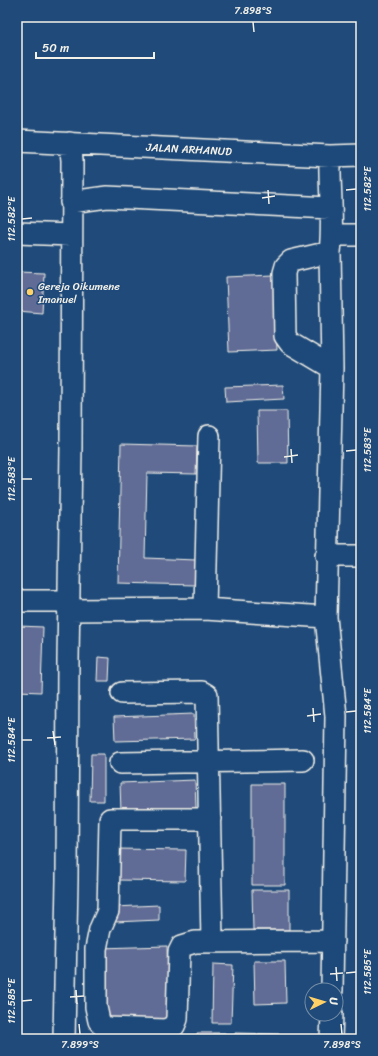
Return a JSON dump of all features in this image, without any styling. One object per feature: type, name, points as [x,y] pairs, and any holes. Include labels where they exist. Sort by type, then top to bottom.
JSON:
[{"type":"street","name":"JALAN ARHANUD","points":[[17,141],[330,156],[361,155]]},
{"type":"street","points":[[64,1039],[71,447],[72,160],[70,143]]},
{"type":"street","points":[[330,156],[332,368],[326,556],[326,617],[336,716],[332,982]]},
{"type":"street","points":[[71,202],[107,196],[330,208]]},
{"type":"street","points":[[17,233],[71,235]]},
{"type":"street","points":[[332,368],[290,343],[285,336],[284,273],[286,266],[291,261],[331,244],[361,235]]},
{"type":"street","points":[[205,609],[209,436]]},
{"type":"street","points":[[326,556],[361,556]]},
{"type":"street","points":[[17,601],[68,606],[205,609],[326,617]]},
{"type":"street","points":[[122,693],[202,692],[207,694],[212,941]]},
{"type":"street","points":[[120,763],[303,760]]},
{"type":"street","points":[[210,819],[110,819],[108,911],[100,929],[96,949],[96,1007],[99,1021],[103,1026],[107,1028],[166,1030],[174,1026],[177,1019],[179,952],[182,946],[196,942],[212,941],[333,942]]},
{"type":"street","points":[[331,1039],[332,1022]]},
{"type":"building","name":"Gereja Oikumene Imanuel","points":[[17,272],[44,273],[42,313],[17,311]]},
{"type":"building","points":[[274,275],[277,350],[229,352],[226,277]]},
{"type":"building","points":[[283,385],[284,399],[226,402],[225,387]]},
{"type":"building","points":[[257,411],[287,411],[288,463],[258,463]]},
{"type":"building","points":[[121,444],[197,446],[196,474],[147,473],[145,558],[196,560],[195,585],[118,583]]},
{"type":"building","points":[[19,626],[43,627],[41,692],[18,691],[17,646],[19,646]]},
{"type":"building","points":[[98,657],[110,658],[109,681],[97,681]]},
{"type":"building","points":[[194,714],[195,739],[115,741],[114,717]]},
{"type":"building","points":[[91,754],[104,754],[104,801],[90,801]]},
{"type":"building","points":[[195,780],[196,809],[121,812],[120,783]]},
{"type":"building","points":[[252,784],[285,784],[285,885],[252,885]]},
{"type":"building","points":[[117,849],[186,850],[185,881],[117,880]]},
{"type":"building","points":[[252,890],[289,890],[289,930],[253,930]]},
{"type":"building","points":[[159,905],[159,920],[115,922],[114,907]]},
{"type":"building","points":[[167,946],[169,1020],[102,1022],[100,948]]},
{"type":"building","points":[[254,961],[285,961],[286,1003],[255,1004]]},
{"type":"building","points":[[213,964],[233,965],[231,1023],[212,1023]]},
{"type":"building","points":[[197,1033],[225,1033],[225,1039],[197,1039]]},
{"type":"building","points":[[235,1033],[280,1034],[280,1039],[235,1039]]},
{"type":"place","name":"Gereja Oikumene Imanuel","points":[[30,292]]}]
